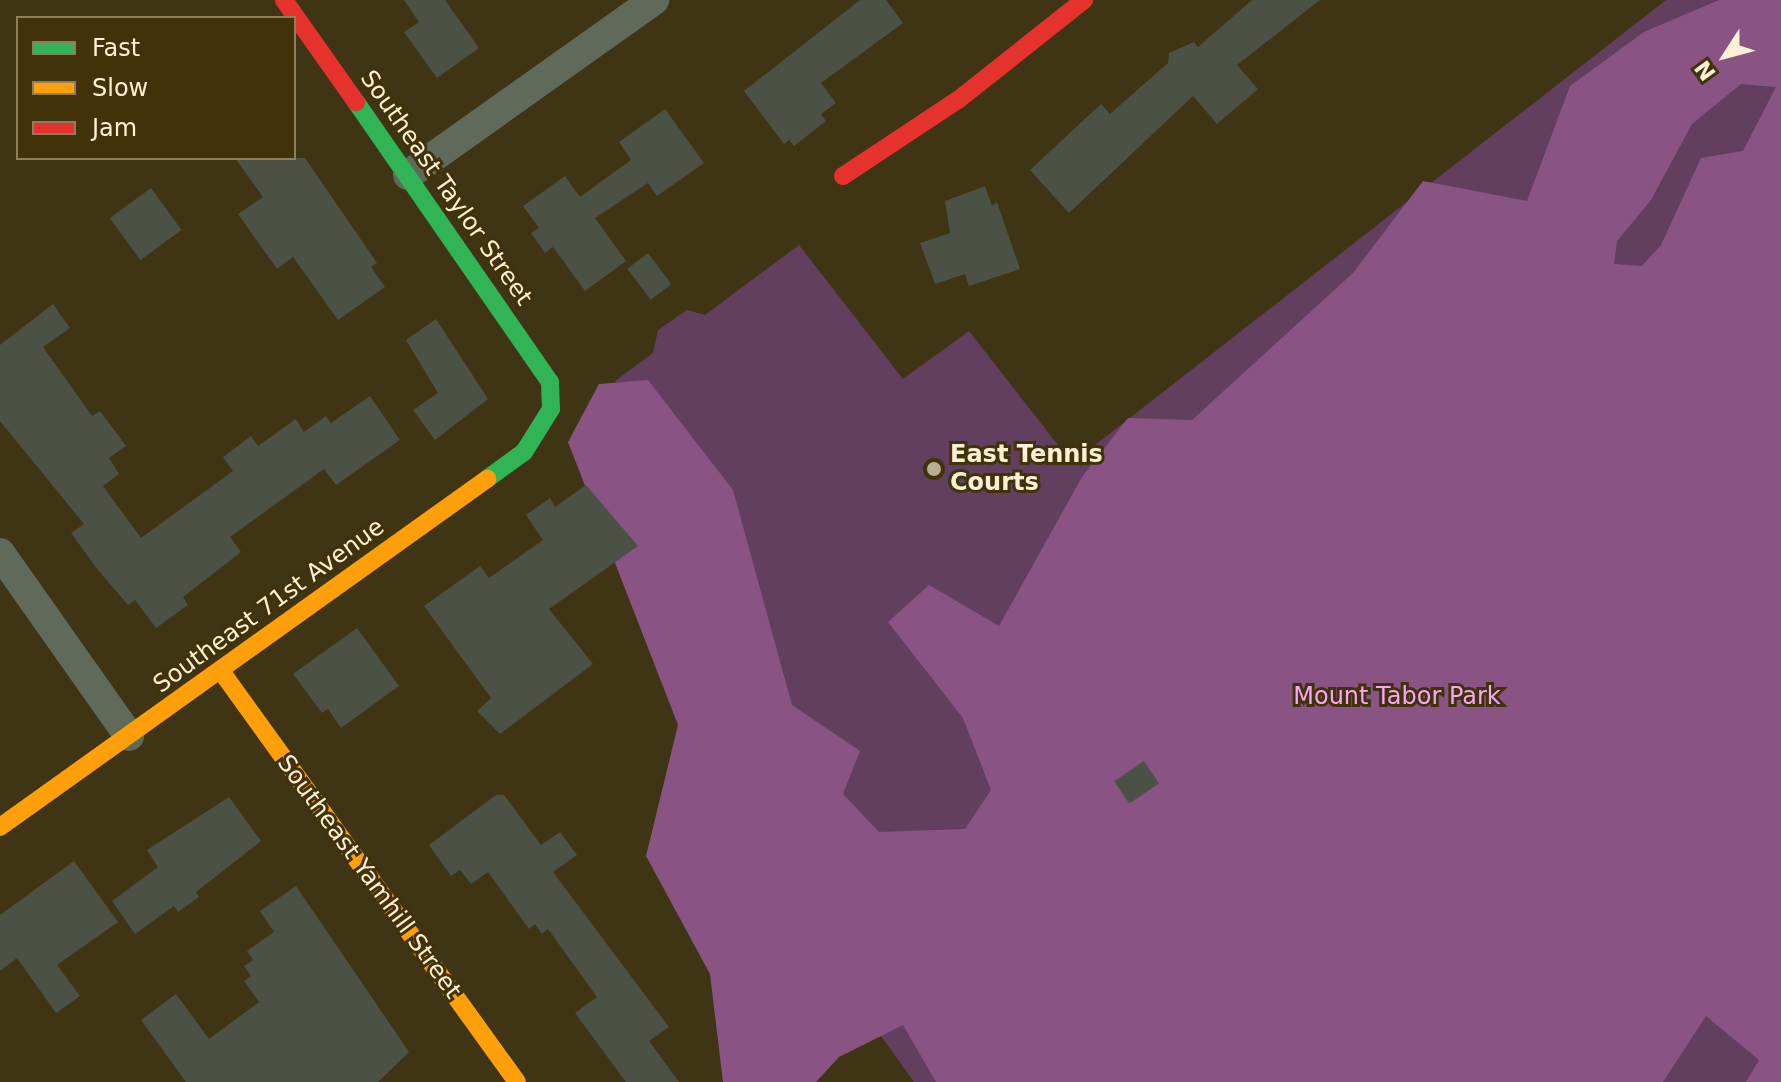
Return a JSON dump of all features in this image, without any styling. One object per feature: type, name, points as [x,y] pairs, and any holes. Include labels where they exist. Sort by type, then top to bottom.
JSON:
[{"type":"street","points":[[408,175],[654,0]]},
{"type":"street","points":[[843,176],[958,100],[1084,0]]},
{"type":"street","name":"Southeast Taylor Street","points":[[296,17],[538,360],[550,382],[551,409]]},
{"type":"street","name":"Southeast 71st Avenue","points":[[0,827],[524,452],[551,409]]},
{"type":"street","points":[[0,553],[129,736]]},
{"type":"street","name":"Southeast Yamhill Street","points":[[221,671],[507,1078]]},
{"type":"green space","name":"Mount Tabor Park","points":[[1666,0],[1781,0],[1781,1082],[914,1082],[697,780],[633,407],[615,381],[653,353],[658,330],[687,310],[705,315],[799,245],[903,379],[969,331],[1072,463]]},
{"type":"green space","name":"Mount Tabor Park","points":[[1719,0],[1781,0],[1781,1082],[1746,1082],[1759,1060],[1706,1016],[1663,1082],[936,1082],[903,1025],[839,1057],[816,1082],[723,1082],[710,974],[646,856],[678,725],[568,442],[599,384],[648,380],[733,490],[792,705],[860,751],[843,794],[879,832],[965,829],[991,790],[963,718],[888,622],[929,585],[999,626],[1082,477],[1128,418],[1192,420],[1353,273],[1423,181],[1527,201],[1570,86],[1644,32]],"holes":[[[1741,84],[1776,87],[1743,151],[1701,158],[1661,245],[1642,266],[1614,264],[1617,241],[1651,200],[1692,124]]]},
{"type":"building","points":[[404,0],[445,0],[479,48],[437,78],[404,32],[419,22]]},
{"type":"building","points":[[860,0],[886,0],[903,23],[821,83],[836,103],[821,114],[826,121],[794,146],[789,140],[784,144],[744,91]]},
{"type":"building","points":[[1252,0],[1320,0],[1237,65],[1258,89],[1217,124],[1193,96],[1069,213],[1030,170],[1101,104],[1110,114],[1168,63],[1169,53],[1194,42],[1198,47]]},
{"type":"building","points":[[665,109],[704,163],[657,196],[648,183],[595,218],[626,261],[585,291],[553,247],[545,253],[531,233],[539,228],[523,206],[565,176],[580,197],[631,160],[619,142]]},
{"type":"building","points":[[305,158],[377,263],[371,267],[385,287],[338,320],[293,257],[277,269],[238,214],[263,197],[236,160]]},
{"type":"building","points":[[985,186],[992,206],[997,202],[1020,269],[969,286],[965,274],[935,284],[920,243],[950,233],[945,201]]},
{"type":"building","points":[[151,188],[182,230],[140,260],[110,218]]},
{"type":"building","points":[[648,253],[671,284],[651,300],[627,269]]},
{"type":"building","points":[[53,304],[70,328],[43,347],[92,416],[100,411],[126,446],[109,458],[119,474],[103,486],[141,538],[233,471],[223,457],[251,436],[258,446],[296,419],[304,432],[326,416],[331,423],[370,396],[400,440],[336,485],[324,469],[230,537],[241,552],[183,597],[188,605],[156,628],[135,600],[128,605],[98,570],[71,533],[84,524],[0,421],[0,345]]},
{"type":"building","points":[[436,319],[488,399],[435,440],[413,410],[438,393],[406,340]]},
{"type":"building","points":[[586,485],[638,546],[549,609],[593,664],[500,734],[477,711],[491,698],[424,606],[480,566],[489,578],[543,540],[526,515],[550,498],[555,507]]},
{"type":"building","points":[[357,628],[399,686],[341,728],[328,709],[322,713],[293,674]]},
{"type":"building","points":[[1144,761],[1159,783],[1129,804],[1114,781]]},
{"type":"building","points":[[496,795],[504,795],[541,845],[560,832],[577,855],[553,872],[669,1027],[649,1041],[679,1082],[626,1082],[575,1013],[597,997],[548,929],[542,934],[535,924],[529,929],[488,872],[471,884],[460,870],[451,876],[429,845]]},
{"type":"building","points":[[229,797],[261,841],[196,892],[199,897],[178,912],[174,906],[135,934],[112,901],[158,867],[147,850]]},
{"type":"building","points":[[74,861],[118,922],[57,965],[80,996],[56,1013],[17,958],[0,971],[0,915]]},
{"type":"building","points":[[296,886],[409,1052],[378,1082],[186,1082],[141,1020],[176,994],[209,1039],[259,1002],[244,981],[251,976],[244,966],[253,960],[247,951],[274,932],[260,911]]},
{"type":"traffic: fast","points":[[356,102],[550,382],[551,409],[524,452],[487,479]]},
{"type":"traffic: slow","points":[[0,827],[487,479]]},
{"type":"traffic: slow","points":[[221,671],[517,1082]]},
{"type":"traffic: jam","points":[[284,0],[295,16]]},
{"type":"traffic: jam","points":[[843,176],[958,100],[1084,0]]},
{"type":"traffic: jam","points":[[296,17],[356,102]]},
{"type":"place","name":"East Tennis Courts","points":[[934,469]]}]
